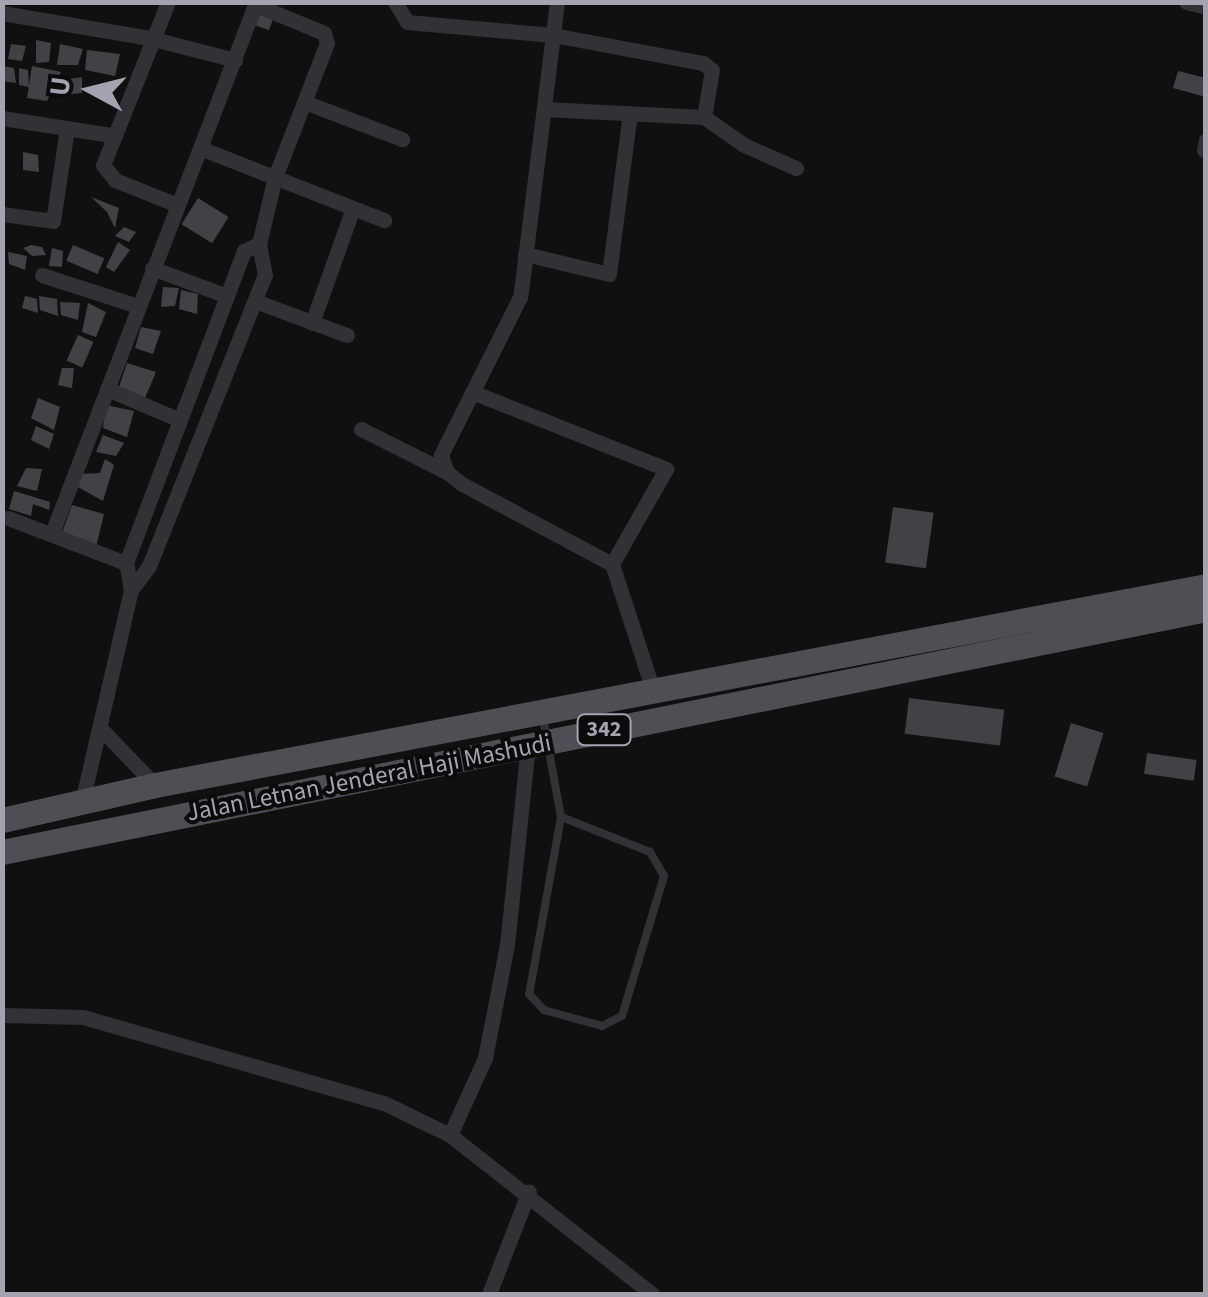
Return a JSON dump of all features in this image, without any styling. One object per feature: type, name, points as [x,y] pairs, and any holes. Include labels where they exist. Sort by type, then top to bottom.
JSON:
[{"type":"main road","name":"Jalan Letnan Jenderal Haji Mashudi","points":[[2,820],[155,785],[1206,586]]},
{"type":"main road","name":"Jalan Letnan Jenderal Haji Mashudi","points":[[2,852],[1206,609]]},
{"type":"street","points":[[168,2],[111,135],[105,174],[175,204]]},
{"type":"street","points":[[394,2],[407,22],[553,35],[703,63],[712,70],[704,118]]},
{"type":"street","points":[[447,472],[441,456],[520,297],[557,2]]},
{"type":"street","points":[[1186,2],[1206,6]]},
{"type":"street","points":[[52,533],[175,204],[256,4],[326,35],[307,103],[275,177],[259,244],[266,264],[254,301],[149,566],[131,590]]},
{"type":"street","points":[[2,13],[150,38],[235,60]]},
{"type":"street","points":[[307,103],[402,138]]},
{"type":"street","points":[[544,109],[704,118],[744,145],[796,168]]},
{"type":"street","points":[[525,254],[609,274],[630,114]]},
{"type":"street","points":[[2,118],[111,135]]},
{"type":"street","points":[[2,214],[53,221],[67,128]]},
{"type":"street","points":[[200,148],[384,220]]},
{"type":"street","points":[[312,323],[353,208]]},
{"type":"street","points":[[82,802],[102,730],[131,590],[126,563],[244,251],[259,244]]},
{"type":"street","points":[[152,268],[227,296]]},
{"type":"street","points":[[42,275],[138,306]]},
{"type":"street","points":[[254,301],[347,335]]},
{"type":"street","points":[[107,389],[180,420]]},
{"type":"street","points":[[472,392],[666,468],[612,564]]},
{"type":"street","points":[[361,429],[612,564],[654,693]]},
{"type":"street","points":[[8,518],[126,563]]},
{"type":"street","points":[[102,730],[155,785]]},
{"type":"street","points":[[450,1134],[485,1058],[538,744]]},
{"type":"street","points":[[2,1015],[83,1017],[386,1104],[450,1134],[529,1191],[652,1294]]},
{"type":"street","points":[[489,1294],[529,1191]]},
{"type":"lane","points":[[542,714],[538,744],[561,817],[530,994],[544,1010],[602,1026],[622,1016],[664,876],[650,852],[561,817]]},
{"type":"building","points":[[260,14],[273,19],[269,30],[256,25]]},
{"type":"building","points":[[36,40],[51,43],[49,62],[36,63]]},
{"type":"building","points":[[11,44],[26,46],[22,61],[8,59]]},
{"type":"building","points":[[60,44],[83,49],[78,65],[57,65]]},
{"type":"building","points":[[87,50],[120,54],[115,76],[85,70]]},
{"type":"building","points":[[2,66],[14,68],[16,83],[2,81]]},
{"type":"building","points":[[32,66],[61,72],[47,101],[27,98]]},
{"type":"building","points":[[19,68],[28,70],[29,87],[19,85]]},
{"type":"building","points":[[1178,71],[1206,78],[1206,97],[1173,88]]},
{"type":"building","points":[[82,77],[82,93],[60,95],[63,80]]},
{"type":"building","points":[[23,152],[38,155],[39,172],[23,170]]},
{"type":"building","points":[[91,197],[119,208],[115,228],[107,212]]},
{"type":"building","points":[[198,198],[229,217],[212,243],[182,224]]},
{"type":"building","points":[[124,227],[136,232],[129,242],[115,236]]},
{"type":"building","points":[[118,242],[130,250],[114,272],[106,267]]},
{"type":"building","points":[[73,245],[104,258],[98,274],[66,261]]},
{"type":"building","points":[[42,247],[46,255],[32,256],[23,248]]},
{"type":"building","points":[[52,248],[63,251],[62,267],[49,266]]},
{"type":"building","points":[[8,252],[27,256],[25,270],[9,264]]},
{"type":"building","points":[[163,287],[179,288],[175,306],[161,307]]},
{"type":"building","points":[[181,290],[198,294],[197,314],[179,309]]},
{"type":"building","points":[[25,296],[37,299],[38,313],[22,308]]},
{"type":"building","points":[[39,296],[57,299],[58,316],[40,310]]},
{"type":"building","points":[[60,302],[80,303],[78,320],[61,315]]},
{"type":"building","points":[[88,303],[106,312],[96,337],[82,332]]},
{"type":"building","points":[[141,327],[161,331],[153,354],[135,348]]},
{"type":"building","points":[[78,335],[94,342],[82,367],[67,361]]},
{"type":"building","points":[[127,363],[156,372],[145,398],[119,387]]},
{"type":"building","points":[[62,368],[74,368],[72,388],[58,385]]},
{"type":"building","points":[[38,398],[60,407],[54,430],[31,418]]},
{"type":"building","points":[[106,405],[134,411],[127,437],[103,428]]},
{"type":"building","points":[[36,426],[54,434],[49,449],[31,440]]},
{"type":"building","points":[[103,435],[124,443],[116,456],[96,452]]},
{"type":"building","points":[[105,459],[114,465],[103,501],[76,486],[78,474],[100,473]]},
{"type":"building","points":[[26,468],[42,469],[37,491],[17,486]]},
{"type":"building","points":[[14,491],[50,502],[49,510],[33,504],[31,516],[9,509]]},
{"type":"building","points":[[72,505],[104,514],[96,547],[62,533]]},
{"type":"building","points":[[893,507],[934,513],[926,568],[885,562]]},
{"type":"building","points":[[909,698],[1004,710],[1000,745],[905,734]]},
{"type":"building","points":[[1071,723],[1104,733],[1087,786],[1055,777]]},
{"type":"building","points":[[1147,753],[1197,760],[1194,781],[1144,774]]}]
